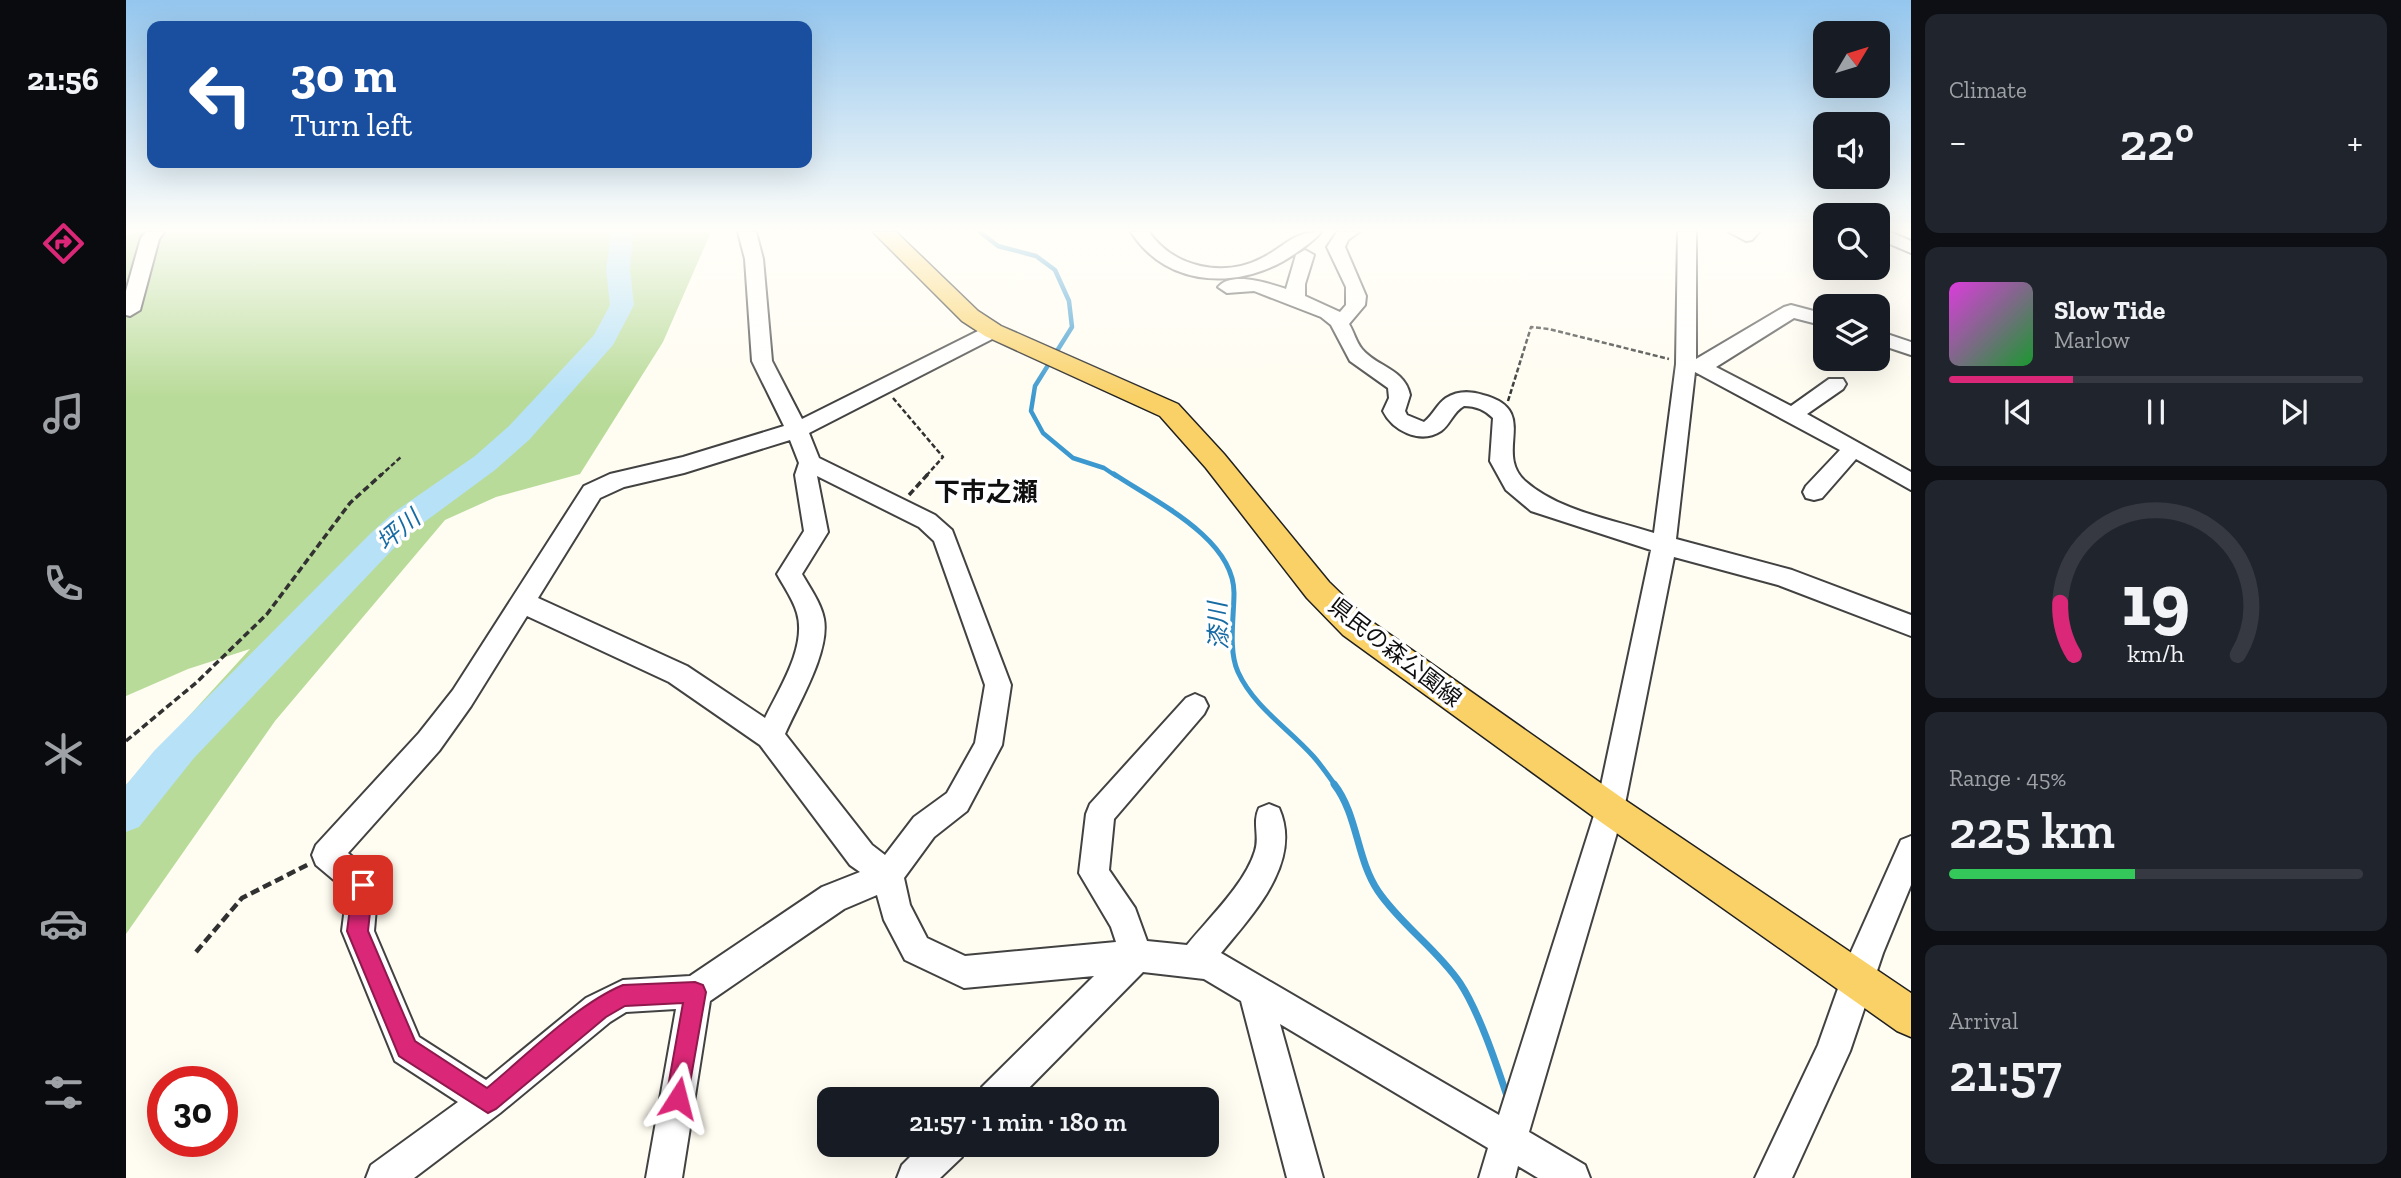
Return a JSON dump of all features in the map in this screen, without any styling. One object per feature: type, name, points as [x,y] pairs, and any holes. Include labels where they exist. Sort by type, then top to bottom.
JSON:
[{"type":"main road","name":"県民の森公園線","points":[[940,287],[970,316],[1002,334],[1169,410],[1215,461],[1318,590],[1354,626],[1609,809],[1911,1017]]},
{"type":"street","points":[[130,310],[136,287]]},
{"type":"street","points":[[756,287],[762,361],[797,430],[810,463],[806,475],[816,531],[789,574],[807,605],[812,628],[804,658],[770,736]]},
{"type":"street","points":[[1262,287],[1320,308],[1340,322],[1349,347],[1399,388],[1401,396],[1394,411],[1398,420],[1422,429],[1430,428],[1454,403],[1473,400],[1492,406],[1504,416],[1501,461],[1514,484],[1530,499],[1555,512],[1783,577],[1911,626]]},
{"type":"street","points":[[1294,287],[1297,299]]},
{"type":"street","points":[[1340,322],[1354,313],[1357,304],[1355,287]]},
{"type":"street","points":[[1497,1178],[1609,809],[1664,545],[1693,366],[1689,287]]},
{"type":"street","points":[[1693,366],[1791,311],[1813,317]]},
{"type":"street","points":[[488,1101],[407,1049],[358,931],[363,885],[327,855],[429,742],[462,698],[592,492],[618,480],[684,465],[797,430],[884,386],[1002,334]]},
{"type":"street","points":[[1890,341],[1911,349]]},
{"type":"street","points":[[1693,366],[1792,415],[1911,482]]},
{"type":"street","points":[[1792,415],[1836,384]]},
{"type":"street","points":[[1814,492],[1854,448]]},
{"type":"street","points":[[384,1178],[488,1101],[598,1010],[623,996],[695,992],[833,898],[888,875],[924,827],[957,802],[988,745],[998,685],[944,536],[927,522],[810,463]]},
{"type":"street","points":[[524,603],[678,674],[770,736],[861,855],[888,875],[894,909],[916,949],[964,972],[1137,956],[1208,963],[1572,1178]]},
{"type":"street","points":[[1137,956],[1124,919],[1094,873],[1100,814],[1195,706]]},
{"type":"street","points":[[1194,961],[1246,896],[1264,868],[1273,845],[1269,818]]},
{"type":"street","points":[[1773,1178],[1833,1051],[1857,980],[1911,850]]},
{"type":"street","points":[[1006,1087],[1137,956]]},
{"type":"street","points":[[1254,988],[1305,1178]]},
{"type":"street","points":[[664,1178],[695,992]]},
{"type":"street","points":[[915,1178],[936,1157]]},
{"type":"path","points":[[1504,416],[1531,327],[1630,348],[1693,366]]},
{"type":"path","points":[[884,386],[906,416],[943,457],[899,507]]},
{"type":"path","points":[[126,741],[197,682],[267,614],[350,503],[401,457]]},
{"type":"path","points":[[196,952],[242,898],[327,855]]},
{"type":"green space","points":[[126,287],[687,287],[663,342],[580,474],[496,497],[445,520],[275,721],[126,934],[126,785],[250,649],[188,669],[126,696]]},
{"type":"waterway","name":"坪川","points":[[126,815],[152,779],[182,746],[382,541],[404,521],[485,463],[519,433],[604,339],[622,305],[620,287]]},
{"type":"waterway","name":"漆川","points":[[1063,287],[1069,301],[1072,327],[1035,386],[1031,411],[1043,433],[1073,458],[1104,468],[1116,476]]},
{"type":"waterway","name":"漆川","points":[[1114,474],[1189,523],[1207,538],[1221,555],[1230,573],[1234,593],[1232,644],[1238,672],[1253,696],[1313,756],[1335,785]]},
{"type":"waterway","name":"漆川","points":[[1334,784],[1348,809],[1365,865],[1378,891],[1397,915],[1441,959],[1467,995],[1507,1096]]},
{"type":"district","name":"下市之瀬","points":[[986,492]]},
{"type":"route","points":[[363,885],[358,931],[407,1049],[488,1101],[598,1010],[623,996],[695,992],[678,1098]]}]
